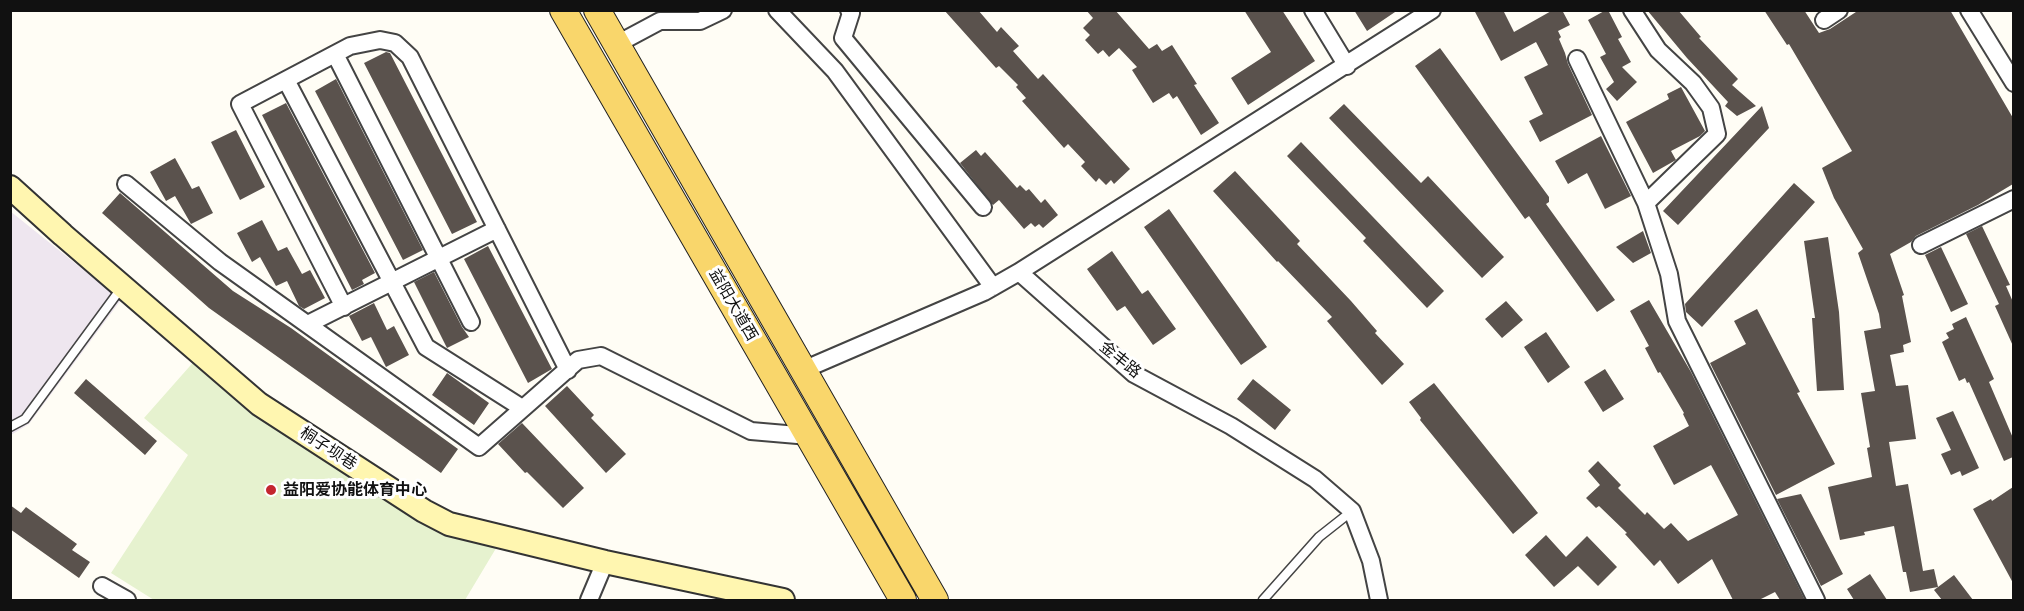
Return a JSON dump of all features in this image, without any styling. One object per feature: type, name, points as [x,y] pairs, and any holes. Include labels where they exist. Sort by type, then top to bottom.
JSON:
[{"type":"main road","name":"益阳大道西","points":[[563,10],[903,600]]},
{"type":"main road","name":"益阳大道西","points":[[597,10],[935,600]]},
{"type":"street","points":[[616,44],[660,21],[700,21],[723,10]]},
{"type":"street","points":[[777,10],[835,71],[993,287]]},
{"type":"street","points":[[849,10],[851,13],[843,38],[983,207]]},
{"type":"street","points":[[1313,10],[1347,66]]},
{"type":"street","points":[[803,370],[993,287],[1347,66],[1432,10]]},
{"type":"street","points":[[1632,10],[1658,51],[1693,83],[1711,108],[1717,134],[1646,203]]},
{"type":"street","points":[[1824,20],[1839,10]]},
{"type":"street","points":[[1969,10],[2013,83]]},
{"type":"street","points":[[344,307],[240,104],[351,46],[380,40],[395,43],[410,57],[568,370]]},
{"type":"street","points":[[335,54],[471,321]]},
{"type":"street","points":[[1577,59],[1646,203],[1669,274],[1677,321],[1816,600]]},
{"type":"street","points":[[286,80],[426,347],[522,408]]},
{"type":"street","points":[[126,184],[220,262],[479,447],[578,360],[601,356],[751,431],[808,436]]},
{"type":"street","name":"桐子坝巷","points":[[10,187],[259,404],[424,511],[449,524],[605,562],[783,600]]},
{"type":"street","points":[[1921,245],[2013,199]]},
{"type":"street","points":[[308,324],[497,229]]},
{"type":"street","name":"金丰路","points":[[1019,272],[1134,374],[1231,426],[1297,467],[1315,479],[1352,511],[1371,561],[1379,600]]},
{"type":"street","points":[[589,600],[605,562]]},
{"type":"street","points":[[102,586],[127,600]]},
{"type":"lane","points":[[10,427],[25,419],[123,287]]},
{"type":"lane","points":[[1263,600],[1319,537],[1352,511]]},
{"type":"shaded area","points":[[10,211],[121,300],[29,424],[11,435]]},
{"type":"green space","name":"益阳爱协能体育中心","points":[[197,358],[498,545],[465,600],[154,600],[111,573],[188,455],[144,418]]},
{"type":"building","points":[[944,10],[978,10],[997,32],[1001,27],[1019,46],[1013,51],[1038,79],[1043,74],[1130,169],[1114,184],[1111,180],[1106,185],[1099,178],[1096,182],[1081,166],[1085,162],[1068,144],[1064,148],[1022,101],[1026,98],[1016,87],[1018,85],[999,66],[996,68]]},
{"type":"building","points":[[1086,10],[1115,10],[1149,49],[1157,44],[1162,51],[1172,45],[1197,84],[1194,85],[1219,123],[1201,135],[1177,96],[1173,99],[1169,93],[1153,103],[1132,70],[1137,67],[1119,48],[1109,57],[1103,50],[1098,54],[1085,40],[1090,35],[1083,28],[1093,18]]},
{"type":"building","points":[[1244,10],[1282,10],[1315,61],[1248,105],[1231,78],[1271,52]]},
{"type":"building","points":[[1354,10],[1398,10],[1367,31]]},
{"type":"building","points":[[1474,10],[1503,10],[1514,32],[1553,10],[1562,10],[1570,25],[1558,31],[1561,37],[1559,39],[1592,115],[1540,142],[1529,121],[1543,114],[1524,77],[1548,65],[1536,42],[1501,61]]},
{"type":"building","points":[[1606,10],[1622,37],[1618,39],[1631,62],[1622,67],[1637,82],[1617,101],[1606,89],[1614,82],[1600,57],[1606,54],[1588,20]]},
{"type":"building","points":[[1647,10],[1678,10],[1701,37],[1699,38],[1738,79],[1732,85],[1756,106],[1737,116],[1725,106],[1728,102]]},
{"type":"building","points":[[1764,10],[1804,10],[1819,33],[1830,29],[1859,10],[1950,10],[2013,118],[2013,184],[1978,205],[1916,236],[1911,242],[1890,254],[1904,295],[1902,296],[1911,342],[1903,345],[1904,352],[1890,355],[1896,386],[1908,385],[1916,439],[1889,442],[1896,486],[1908,484],[1923,571],[1934,569],[1938,587],[1910,592],[1906,572],[1903,572],[1894,526],[1840,540],[1828,487],[1872,477],[1867,448],[1870,447],[1861,393],[1875,391],[1864,331],[1881,328],[1879,314],[1858,253],[1863,249],[1834,198],[1822,168],[1852,151],[1789,44],[1787,45]]},
{"type":"building","points":[[1440,48],[1549,197],[1549,202],[1546,204],[1615,300],[1597,312],[1529,216],[1525,219],[1415,66]]},
{"type":"building","points":[[386,52],[390,53],[477,222],[452,234],[364,63]]},
{"type":"building","points":[[336,79],[423,250],[403,260],[315,91]]},
{"type":"building","points":[[1681,87],[1705,131],[1671,151],[1676,160],[1653,173],[1626,122],[1669,99],[1667,94]]},
{"type":"building","points":[[286,103],[375,273],[362,280],[364,284],[352,290],[262,115]]},
{"type":"building","points":[[1344,104],[1421,183],[1428,176],[1504,257],[1482,278],[1329,118]]},
{"type":"building","points":[[1762,106],[1769,128],[1678,225],[1663,211]]},
{"type":"building","points":[[236,130],[265,187],[240,200],[211,142]]},
{"type":"building","points":[[1601,136],[1631,196],[1605,209],[1587,173],[1568,184],[1555,161]]},
{"type":"building","points":[[1301,142],[1444,291],[1427,308],[1363,241],[1366,238],[1287,156]]},
{"type":"building","points":[[976,150],[981,156],[985,152],[1017,188],[1020,185],[1026,191],[1029,189],[1041,203],[1045,199],[1058,215],[1043,228],[1039,224],[1035,227],[1031,223],[1024,229],[999,200],[993,205],[960,163]]},
{"type":"building","points":[[175,158],[192,189],[199,186],[213,213],[191,224],[175,196],[166,201],[150,172]]},
{"type":"building","points":[[1235,171],[1300,241],[1297,244],[1351,301],[1377,331],[1375,333],[1404,364],[1382,385],[1327,321],[1332,317],[1277,262],[1213,191]]},
{"type":"building","points":[[1794,183],[1815,202],[1702,327],[1686,312],[1685,304]]},
{"type":"building","points":[[120,193],[233,291],[291,328],[458,449],[441,473],[209,308],[102,213]]},
{"type":"building","points":[[1169,209],[1267,347],[1241,365],[1144,227]]},
{"type":"building","points":[[262,220],[278,251],[287,247],[302,274],[310,270],[325,298],[304,309],[299,306],[287,281],[276,286],[260,257],[252,262],[237,233]]},
{"type":"building","points":[[1982,226],[2010,285],[2006,286],[2013,302],[2013,346],[1995,306],[1999,304],[1966,234]]},
{"type":"building","points":[[1643,231],[1651,253],[1633,263],[1616,247]]},
{"type":"building","points":[[1828,237],[1839,312],[1844,390],[1817,391],[1812,318],[1815,318],[1804,241]]},
{"type":"building","points":[[488,246],[552,369],[528,383],[464,259]]},
{"type":"building","points":[[1941,247],[1968,304],[1951,312],[1925,255]]},
{"type":"building","points":[[1112,251],[1142,294],[1148,290],[1176,329],[1153,345],[1125,306],[1117,311],[1087,269]]},
{"type":"building","points":[[434,272],[469,337],[447,348],[414,282]]},
{"type":"building","points":[[1649,300],[1691,372],[1805,600],[1780,600],[1775,592],[1759,600],[1733,600],[1712,559],[1678,584],[1660,560],[1654,566],[1625,534],[1627,533],[1599,506],[1596,508],[1586,498],[1600,485],[1588,471],[1598,461],[1621,485],[1618,488],[1645,515],[1647,512],[1664,529],[1671,523],[1688,541],[1738,515],[1711,465],[1674,485],[1653,446],[1689,426],[1684,413],[1645,348],[1649,346],[1630,311]]},
{"type":"building","points":[[1506,301],[1523,320],[1502,338],[1485,319]]},
{"type":"building","points":[[374,303],[387,330],[394,326],[409,355],[386,367],[371,337],[362,341],[349,316]]},
{"type":"building","points":[[1757,309],[1800,392],[1797,393],[1835,464],[1776,495],[1710,363],[1746,344],[1734,321]]},
{"type":"building","points":[[1966,317],[1994,379],[1989,382],[2013,438],[2013,457],[2004,461],[1969,382],[1967,383],[1965,378],[1959,381],[1942,342],[1949,338],[1946,333],[1954,329],[1952,324]]},
{"type":"building","points":[[1546,332],[1570,367],[1548,383],[1524,347]]},
{"type":"building","points":[[1605,369],[1624,399],[1603,412],[1584,382]]},
{"type":"building","points":[[447,373],[489,403],[474,425],[432,395]]},
{"type":"building","points":[[86,379],[157,441],[145,455],[74,393]]},
{"type":"building","points":[[1253,379],[1291,410],[1275,430],[1237,399]]},
{"type":"building","points":[[1434,383],[1538,513],[1513,534],[1420,420],[1421,418],[1409,402]]},
{"type":"building","points":[[567,386],[594,415],[591,418],[626,454],[606,473],[545,406]]},
{"type":"building","points":[[1953,411],[1979,468],[1962,476],[1960,471],[1951,475],[1941,454],[1951,450],[1936,418]]},
{"type":"building","points":[[522,423],[584,488],[563,508],[498,444]]},
{"type":"building","points":[[2013,487],[2013,583],[1973,509],[1991,499],[1992,501]]},
{"type":"building","points":[[1801,494],[1843,574],[1821,586],[1777,499]]},
{"type":"building","points":[[10,505],[21,513],[26,507],[77,544],[72,550],[90,562],[79,578],[10,529]]},
{"type":"building","points":[[1546,535],[1566,557],[1587,536],[1617,567],[1598,586],[1578,566],[1554,587],[1525,555]]},
{"type":"building","points":[[1870,574],[1887,600],[1854,600],[1847,589]]},
{"type":"building","points":[[1954,575],[1973,600],[1942,600],[1934,590]]},
{"type":"place","name":"益阳爱协能体育中心","points":[[271,490]]}]
